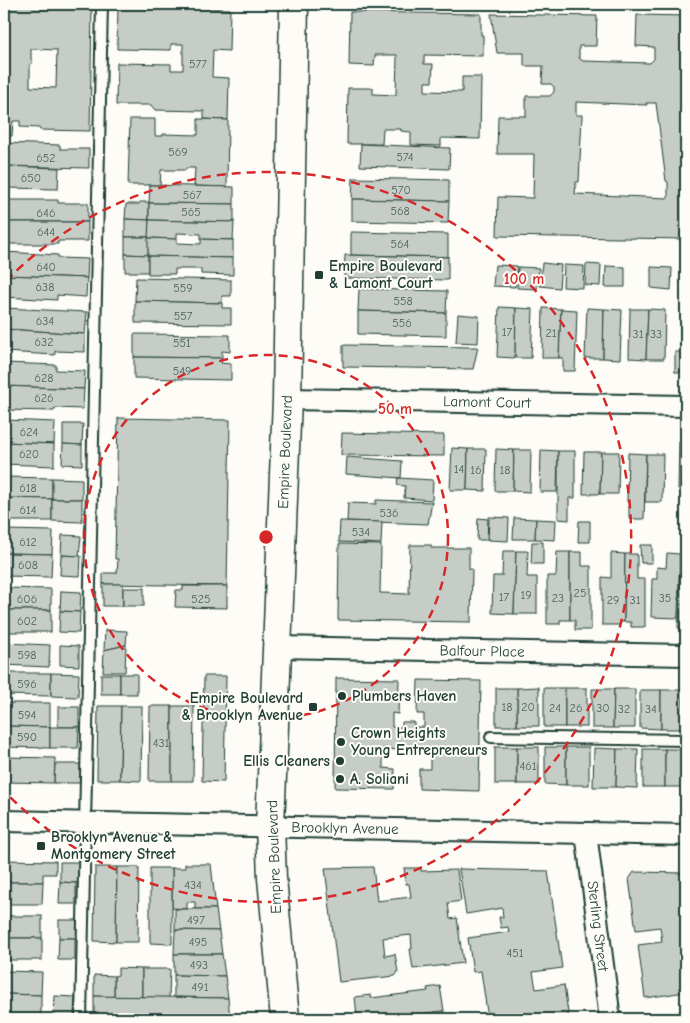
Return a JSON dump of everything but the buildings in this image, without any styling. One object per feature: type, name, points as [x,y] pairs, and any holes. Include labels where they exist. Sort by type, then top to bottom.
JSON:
[{"type":"main road","name":"Empire Boulevard","points":[[285,1019],[272,878],[270,826],[287,399],[294,4]]},
{"type":"street","name":"Lamont Court","points":[[287,399],[686,406]]},
{"type":"street","name":"Balfour Place","points":[[278,647],[686,655]]},
{"type":"street","name":"Brooklyn Avenue","points":[[4,821],[686,836]]},
{"type":"street","name":"Sterling Street","points":[[586,833],[610,1019]]},
{"type":"lane","points":[[81,1019],[102,4]]},
{"type":"lane","points":[[491,736],[686,740]]},
{"type":"place","name":"Empire Boulevard & Lamont Court","points":[[319,275]]},
{"type":"place","name":"Plumbers Haven","points":[[342,696]]},
{"type":"place","name":"Empire Boulevard & Brooklyn Avenue","points":[[313,707]]},
{"type":"place","name":"Crown Heights Young Entrepreneurs","points":[[341,742]]},
{"type":"place","name":"Ellis Cleaners","points":[[340,761]]},
{"type":"place","name":"A. Soliani","points":[[340,779]]},
{"type":"place","name":"Brooklyn Avenue & Montgomery Street","points":[[41,846]]}]
